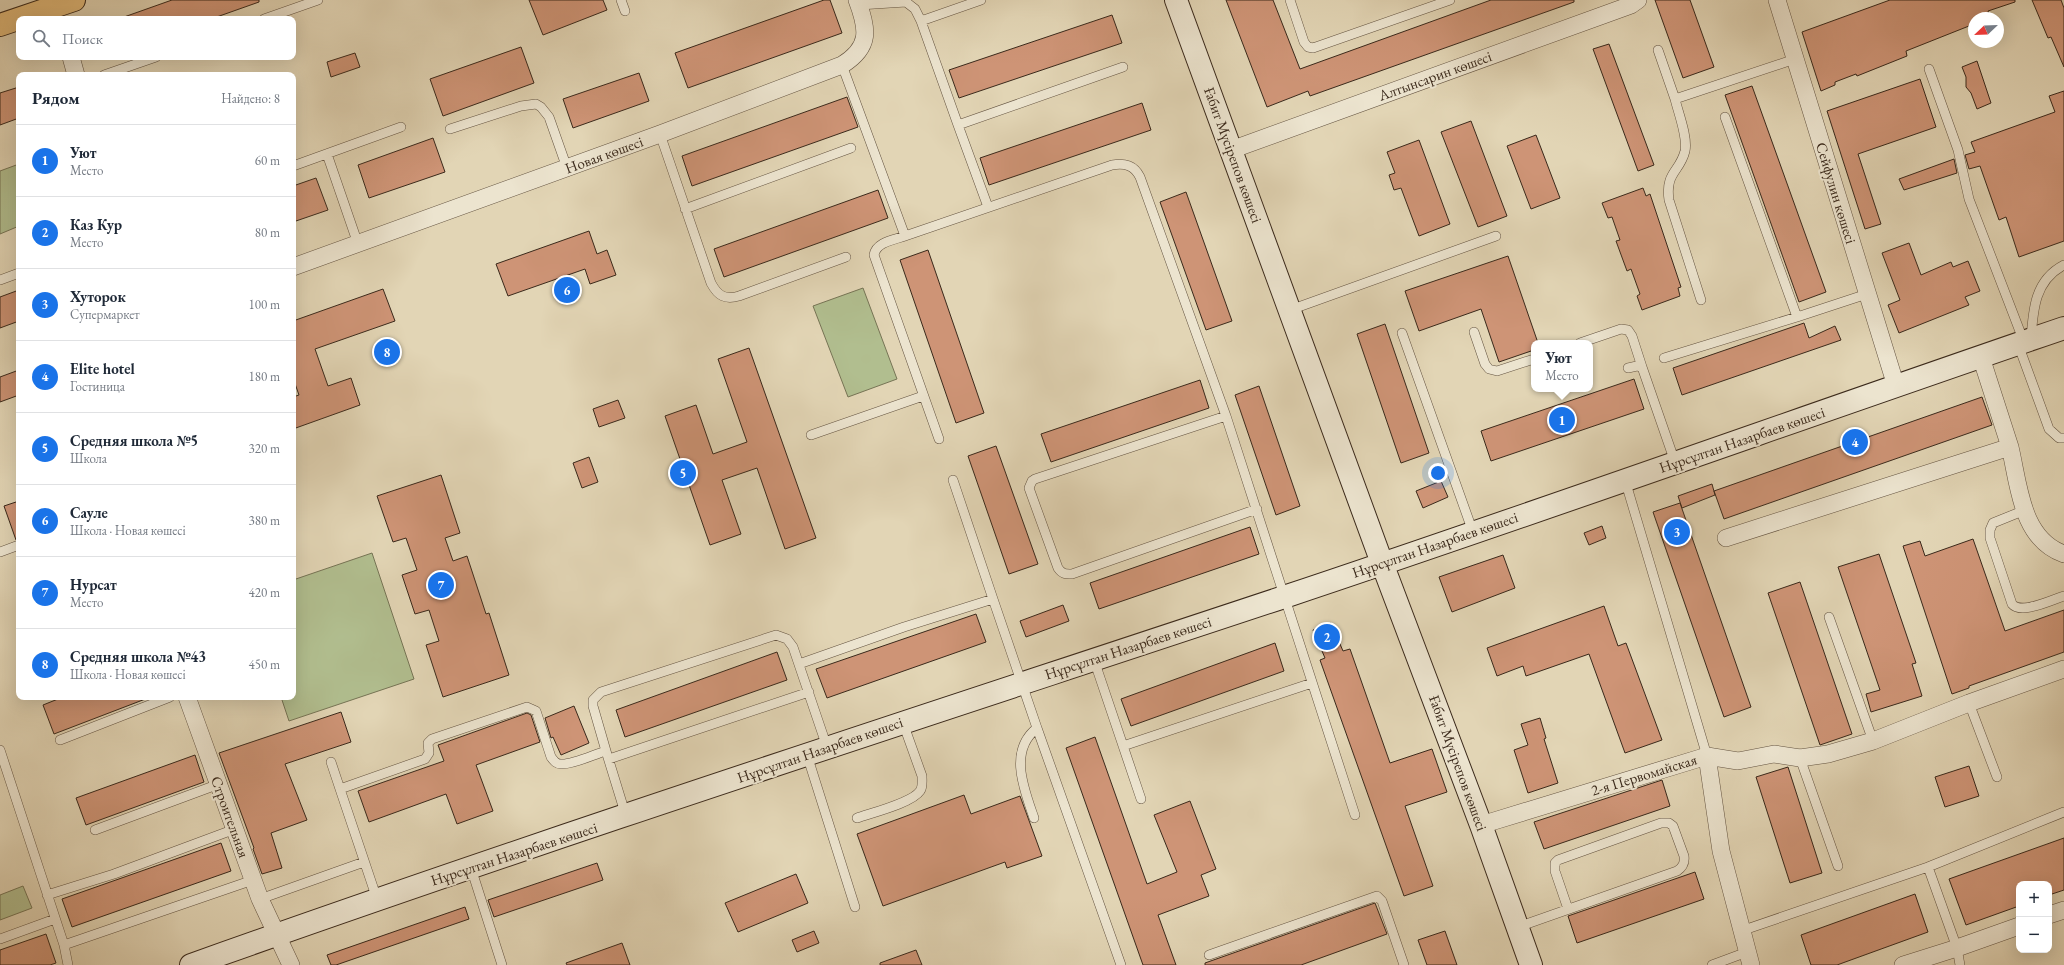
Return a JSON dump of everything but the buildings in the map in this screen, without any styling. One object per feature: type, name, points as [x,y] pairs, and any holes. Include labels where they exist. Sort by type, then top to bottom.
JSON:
[{"type":"main road","name":"Ғабит Мүсірепов көшесі","points":[[1176,0],[1382,563],[1482,825],[1531,965]]},
{"type":"main road","points":[[33,16],[63,8]]},
{"type":"main road","points":[[0,25],[16,21]]},
{"type":"main road","name":"Нұрсұлтан Назарбаев көшесі","points":[[191,965],[377,899],[806,754],[1285,596],[2064,328]]},
{"type":"street","name":"Алтынсарин көшесі","points":[[1231,150],[1631,5],[1638,0]]},
{"type":"street","name":"Сейфулин көшесі","points":[[1778,0],[1896,386]]},
{"type":"street","name":"Новая көшесі","points":[[296,266],[660,134],[842,65],[858,53],[864,45],[865,30],[858,2]]},
{"type":"street","points":[[72,60],[75,72]]},
{"type":"street","points":[[1981,357],[2010,447],[2030,526],[2039,538],[2051,548],[2064,554]]},
{"type":"street","points":[[1726,538],[2010,447]]},
{"type":"street","name":"2-я Первомайская","points":[[1482,825],[1707,756],[1738,761],[1774,754],[1800,758],[1828,754],[1874,741],[1969,703],[2064,669]]},
{"type":"street","name":"Строительная","points":[[189,700],[253,880],[291,965]]},
{"type":"street","points":[[1707,756],[1721,851],[1749,958]]},
{"type":"street","points":[[2052,914],[2064,910]]},
{"type":"street","points":[[1902,965],[1957,948],[2016,927]]},
{"type":"lane","points":[[273,16],[318,0]]},
{"type":"lane","points":[[621,0],[625,11]]},
{"type":"lane","points":[[921,21],[982,0]]},
{"type":"lane","points":[[1290,0],[1304,42],[1308,47],[1313,48],[1450,0]]},
{"type":"lane","points":[[858,2],[906,2],[915,9],[921,21],[988,207]]},
{"type":"lane","points":[[1658,50],[1675,99],[1685,147],[1681,159],[1669,178],[1667,188],[1669,200],[1701,300]]},
{"type":"lane","points":[[1675,99],[1795,58]]},
{"type":"lane","points":[[113,72],[147,60]]},
{"type":"lane","points":[[842,65],[905,236]]},
{"type":"lane","points":[[958,125],[1123,67]]},
{"type":"lane","points":[[1929,68],[1958,150],[1969,199],[2024,342],[2049,429],[2059,438],[2064,438]]},
{"type":"lane","points":[[450,129],[521,106],[536,104],[541,107],[549,117],[567,168]]},
{"type":"lane","points":[[1725,118],[1797,317]]},
{"type":"lane","points":[[296,165],[401,127]]},
{"type":"lane","points":[[660,134],[685,209],[712,283],[718,294],[726,298],[740,296],[846,257]]},
{"type":"lane","points":[[685,209],[851,148]]},
{"type":"lane","points":[[328,154],[358,244]]},
{"type":"lane","points":[[939,439],[874,255],[875,250],[881,244],[1112,165],[1125,164],[1135,169],[1140,177],[1226,416],[1355,815]]},
{"type":"lane","points":[[1290,310],[1496,236]]},
{"type":"lane","points":[[2024,342],[2034,303],[2040,288],[2046,277],[2064,265]]},
{"type":"lane","points":[[0,280],[16,274]]},
{"type":"lane","points":[[1664,358],[1867,294]]},
{"type":"lane","points":[[1589,340],[1621,329],[1628,330],[1632,336],[1675,462]]},
{"type":"lane","points":[[1474,332],[1485,364],[1489,369],[1497,371],[1531,360]]},
{"type":"lane","points":[[1402,333],[1473,532]]},
{"type":"lane","points":[[1628,368],[1637,366],[1642,367]]},
{"type":"lane","points":[[811,435],[923,396]]},
{"type":"lane","points":[[1226,416],[1036,479],[1032,481],[1029,488],[1058,568],[1066,574],[1072,574],[1257,509]]},
{"type":"lane","points":[[953,480],[1037,728],[1121,965]]},
{"type":"lane","points":[[1625,480],[1707,756]]},
{"type":"lane","points":[[2025,510],[1992,523],[1990,530],[1990,538],[2012,604],[2017,608],[2024,609],[2064,596]]},
{"type":"lane","points":[[0,552],[16,546]]},
{"type":"lane","points":[[799,664],[897,629],[994,598]]},
{"type":"lane","points":[[1829,618],[1874,741]]},
{"type":"lane","points":[[626,816],[593,706],[593,700],[601,692],[771,636],[780,635],[787,639],[799,664],[827,747]]},
{"type":"lane","points":[[1094,660],[1141,799]]},
{"type":"lane","points":[[1123,746],[1312,683]]},
{"type":"lane","points":[[340,789],[425,759],[428,753],[428,743],[432,739],[527,707],[536,711],[551,757],[555,762],[561,764],[608,755],[809,692]]},
{"type":"lane","points":[[60,740],[162,700]]},
{"type":"lane","points":[[1969,703],[1997,777]]},
{"type":"lane","points":[[857,818],[910,799],[919,792],[922,786],[922,776],[903,722]]},
{"type":"lane","points":[[1034,818],[1023,786],[1020,764],[1026,739],[1037,728]]},
{"type":"lane","points":[[0,750],[64,945],[68,965]]},
{"type":"lane","points":[[806,754],[855,907]]},
{"type":"lane","points":[[1800,758],[1838,866]]},
{"type":"lane","points":[[332,762],[377,899]]},
{"type":"lane","points":[[95,830],[219,784]]},
{"type":"lane","points":[[1741,931],[1928,867],[2064,812]]},
{"type":"lane","points":[[1518,927],[1568,909],[1681,868],[1684,861],[1684,856],[1673,826],[1665,822],[1661,823],[1558,860],[1555,863],[1555,871],[1568,909]]},
{"type":"lane","points":[[47,895],[114,874],[235,829]]},
{"type":"lane","points":[[260,898],[364,862]]},
{"type":"lane","points":[[1928,867],[1957,948],[1960,965]]},
{"type":"lane","points":[[471,868],[502,965]]},
{"type":"lane","points":[[64,945],[253,880]]},
{"type":"lane","points":[[1209,955],[1377,896],[1382,902],[1404,965]]},
{"type":"lane","points":[[0,939],[55,919]]},
{"type":"lane","points":[[1712,965],[1749,958]]},
{"type":"green space","points":[[16,165],[16,227],[0,234],[0,171]]},
{"type":"green space","points":[[863,288],[897,379],[848,397],[813,306]]},
{"type":"green space","points":[[372,553],[414,679],[289,721],[282,700],[296,700],[296,579]]},
{"type":"green space","points":[[23,886],[32,908],[0,920],[0,895]]},
{"type":"place","name":"Сауле","points":[[567,290]]},
{"type":"place","name":"Средняя школа №43","points":[[387,352]]},
{"type":"place","name":"Уют","points":[[1562,420]]},
{"type":"place","name":"Elite hotel","points":[[1855,442]]},
{"type":"place","name":"Средняя школа №5","points":[[683,473]]},
{"type":"place","name":"Хуторок","points":[[1677,532]]},
{"type":"place","name":"Нурсат","points":[[441,585]]},
{"type":"place","name":"Каз Кур","points":[[1327,637]]}]
